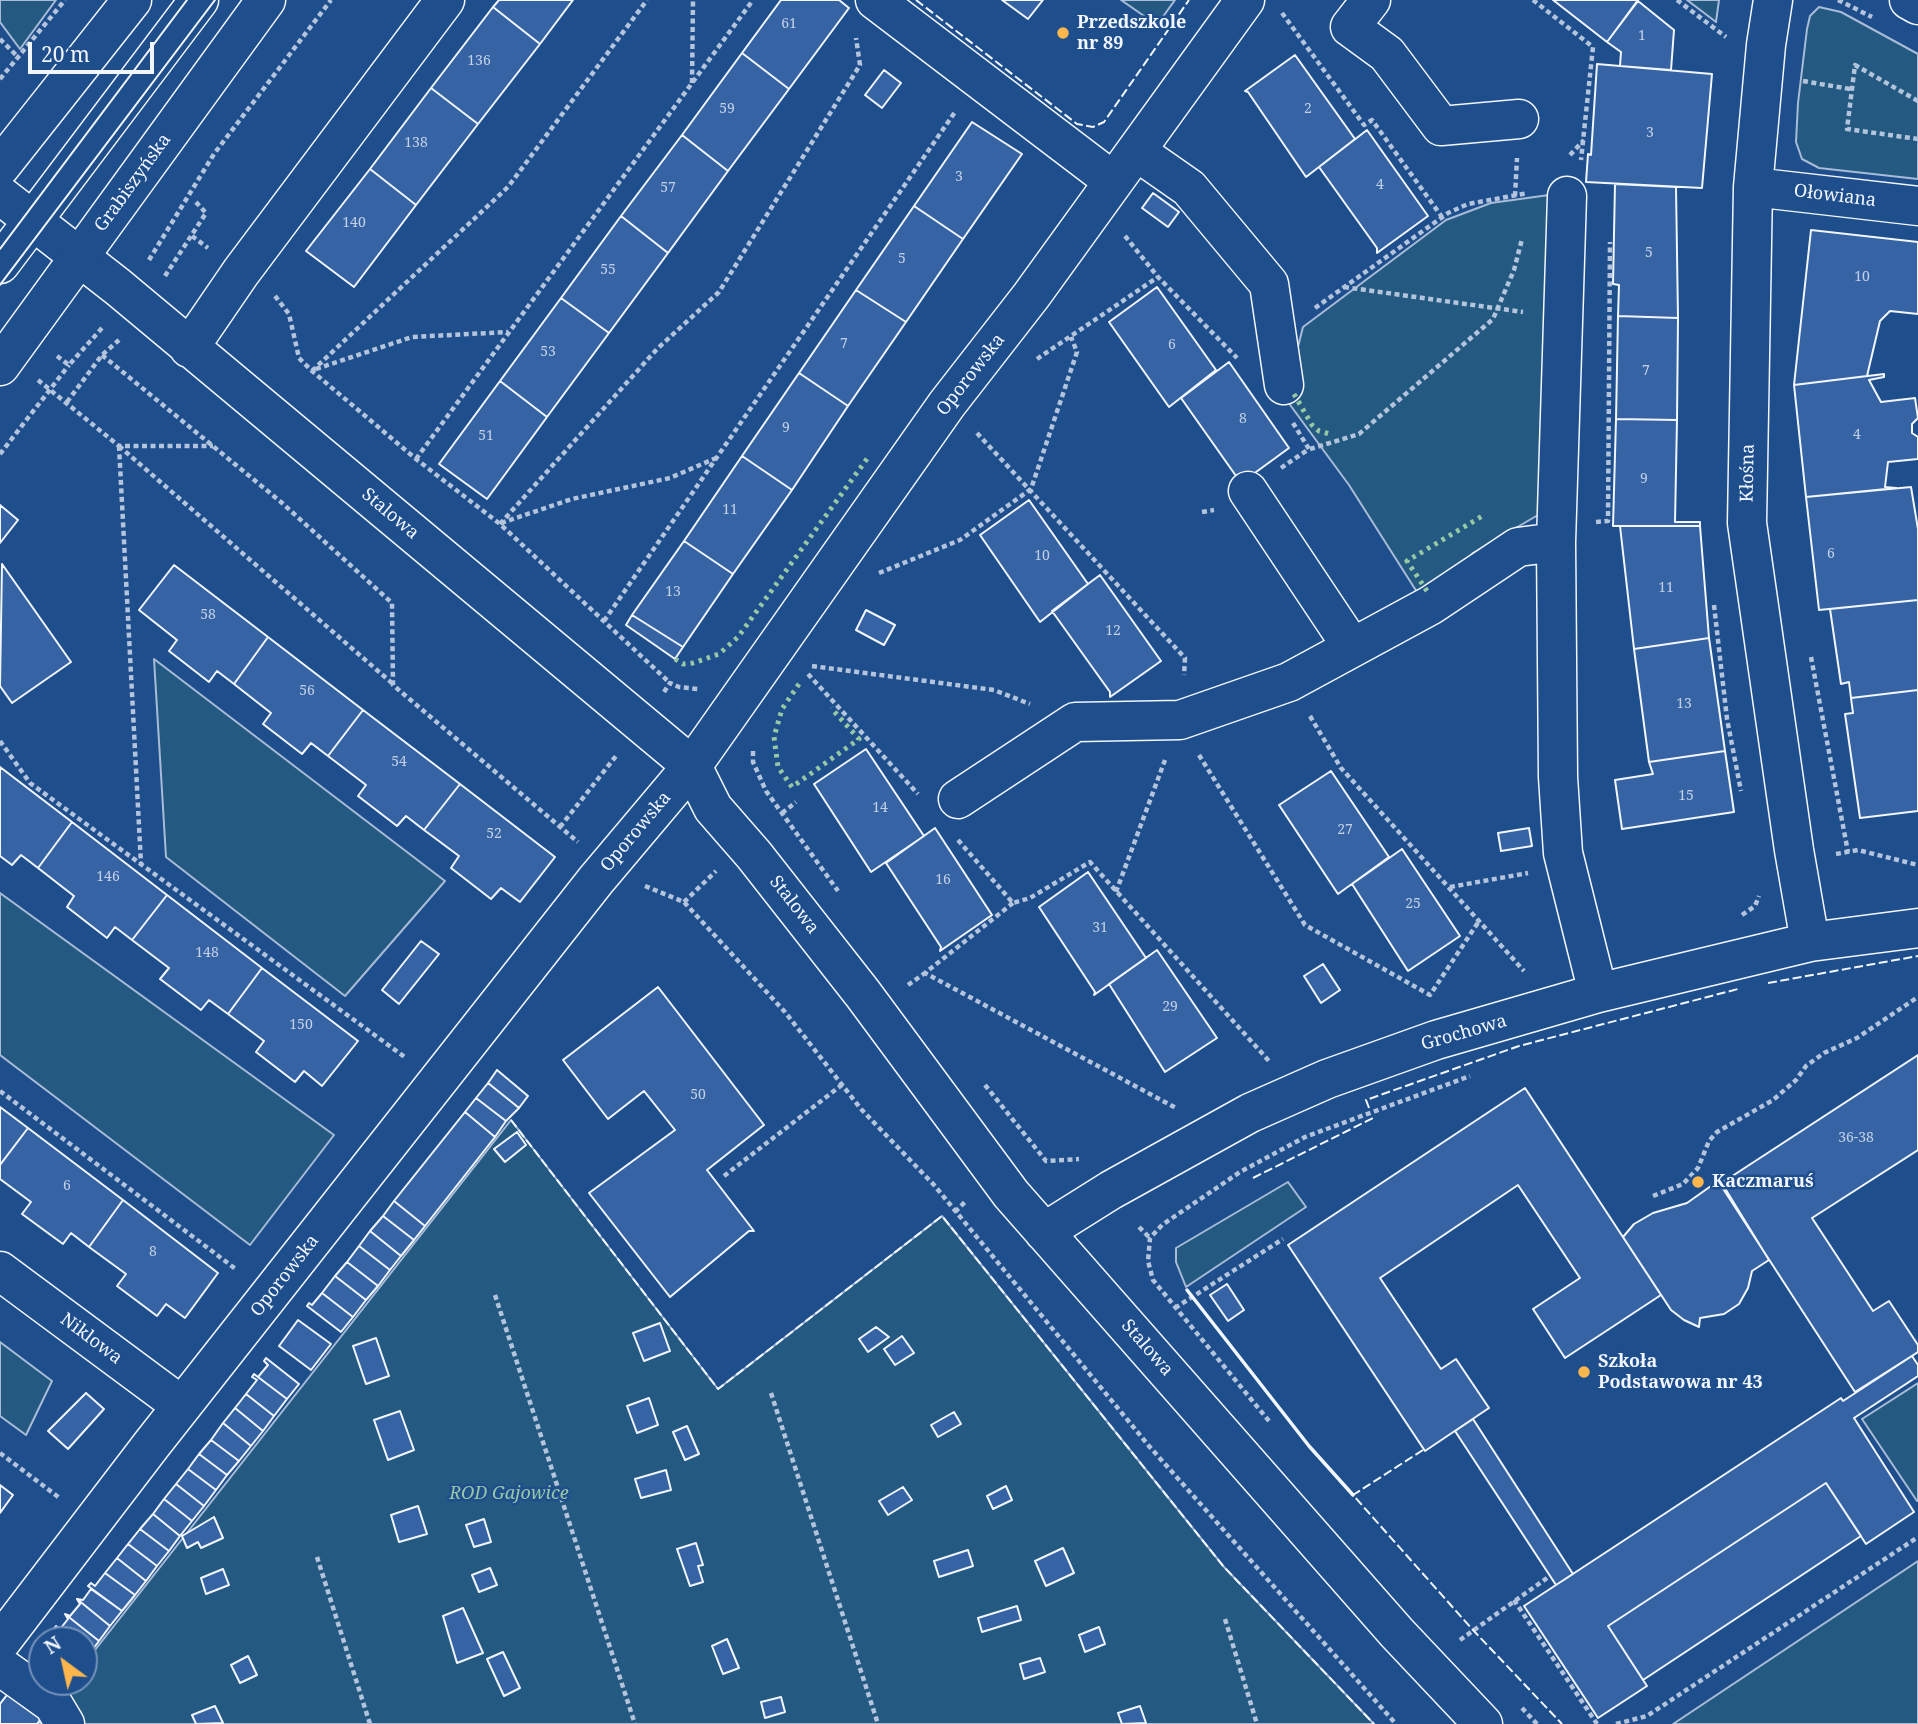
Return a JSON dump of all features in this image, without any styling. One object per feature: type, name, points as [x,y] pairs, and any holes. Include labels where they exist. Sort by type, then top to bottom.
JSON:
[{"type":"street","points":[[0,167],[132,0]]},
{"type":"street","points":[[0,264],[199,0]]},
{"type":"street","name":"Grabiszyńska","points":[[0,366],[266,0]]},
{"type":"street","points":[[189,348],[241,272],[445,0]]},
{"type":"street","points":[[1371,0],[1350,27],[1387,54],[1441,126],[1519,119]]},
{"type":"street","name":"Kłośna","points":[[1773,0],[1753,187],[1747,523],[1794,850],[1811,942]]},
{"type":"street","points":[[1909,0],[1918,5]]},
{"type":"street","name":"Oporowska","points":[[0,1643],[182,1406],[596,880],[692,766],[947,404],[1031,296],[1113,181],[1263,6]]},
{"type":"street","points":[[868,14],[1113,181]]},
{"type":"street","points":[[1136,151],[1189,188],[1269,284],[1284,384]]},
{"type":"street","points":[[1556,183],[1563,318],[1556,542],[1558,778],[1566,866],[1598,993]]},
{"type":"street","name":"Ołowiana","points":[[1753,187],[1918,206]]},
{"type":"street","name":"Stalowa","points":[[0,195],[80,257],[692,766],[713,808],[754,855],[937,1090],[987,1164],[1397,1633],[1483,1724]]},
{"type":"street","points":[[1248,491],[1352,647]]},
{"type":"street","points":[[940,799],[1075,722],[1180,720],[1289,682],[1431,605],[1518,547],[1556,542]]},
{"type":"street","name":"Grochowa","points":[[1044,1232],[1111,1190],[1250,1113],[1326,1079],[1436,1040],[1598,993],[1811,942],[1918,928]]},
{"type":"street","name":"Niklowa","points":[[0,1271],[182,1406]]},
{"type":"street","points":[[0,1666],[52,1704],[65,1724]]},
{"type":"path","points":[[0,79],[65,0]]},
{"type":"path","points":[[149,259],[214,154],[331,0]]},
{"type":"path","points":[[312,371],[508,187],[647,0]]},
{"type":"path","points":[[692,83],[693,0]]},
{"type":"path","points":[[416,459],[753,0]]},
{"type":"path","points":[[1277,335],[1442,216],[1468,204],[1556,183],[1578,190],[1593,47],[1533,0]]},
{"type":"path","points":[[1677,0],[1729,39]]},
{"type":"path","points":[[1263,6],[1364,125],[1372,120],[1442,216]]},
{"type":"path","points":[[500,524],[657,349],[719,292],[860,65],[856,38],[868,14]]},
{"type":"path","points":[[0,39],[19,58]]},
{"type":"path","points":[[1918,101],[1855,65],[1847,129],[1918,139]]},
{"type":"path","points":[[1792,79],[1850,89]]},
{"type":"path","points":[[604,621],[961,103]]},
{"type":"path","points":[[1556,183],[1584,141]]},
{"type":"path","points":[[163,279],[206,213],[194,200]]},
{"type":"path","points":[[1121,230],[1158,277],[1244,365]]},
{"type":"path","points":[[1309,449],[1359,433],[1493,319],[1525,230]]},
{"type":"path","points":[[1028,364],[1158,277]]},
{"type":"path","points":[[1344,287],[1563,318]]},
{"type":"path","points":[[268,291],[289,314],[299,358],[312,371],[416,459],[500,524],[670,683]]},
{"type":"path","points":[[0,454],[49,387],[102,329]]},
{"type":"path","points":[[312,371],[412,337],[509,332]]},
{"type":"path","points":[[67,402],[102,355],[123,336]]},
{"type":"path","points":[[878,574],[960,540],[1031,489],[1077,352],[1071,337]]},
{"type":"path","points":[[53,354],[69,365]]},
{"type":"path","points":[[102,355],[214,446],[392,603],[393,685]]},
{"type":"path","points":[[49,387],[581,845]]},
{"type":"path","points":[[970,426],[1185,658],[1180,720],[1116,892]]},
{"type":"path","points":[[119,446],[214,446]]},
{"type":"path","points":[[119,446],[141,865]]},
{"type":"path","points":[[500,524],[572,499],[670,478],[717,458]]},
{"type":"path","points":[[1809,647],[1848,852]]},
{"type":"path","points":[[810,666],[995,690],[1075,722]]},
{"type":"path","points":[[805,671],[940,799]]},
{"type":"path","points":[[1289,682],[1341,768],[1527,975]]},
{"type":"path","points":[[1180,720],[1214,782],[1305,925],[1430,995],[1479,921]]},
{"type":"path","points":[[0,741],[30,783],[409,1060]]},
{"type":"path","points":[[754,747],[753,762],[758,777],[839,892]]},
{"type":"path","points":[[560,827],[616,755]]},
{"type":"path","points":[[774,818],[796,802]]},
{"type":"path","points":[[955,836],[1013,903]]},
{"type":"path","points":[[1828,855],[1858,850],[1918,865]]},
{"type":"path","points":[[908,985],[1013,903],[1030,898],[1090,862],[1274,1066]]},
{"type":"path","points":[[1449,887],[1566,866]]},
{"type":"path","points":[[684,902],[719,868]]},
{"type":"path","points":[[634,881],[684,902],[785,1012],[843,1084],[934,1185],[1149,1446],[1396,1724]]},
{"type":"path","points":[[925,973],[1183,1112]]},
{"type":"path","points":[[901,975],[914,994]]},
{"type":"path","points":[[1653,1196],[1683,1184],[1698,1168],[1709,1141],[1717,1132],[1773,1100],[1796,1080],[1805,1066],[1824,1053],[1857,1038],[1918,997]]},
{"type":"path","points":[[1271,1422],[1153,1280],[1148,1261],[1150,1238],[1161,1225],[1240,1172],[1306,1138],[1474,1074]]},
{"type":"path","points":[[983,1082],[1046,1161],[1076,1160],[1087,1155]]},
{"type":"path","points":[[724,1177],[843,1084]]},
{"type":"path","points":[[0,1091],[246,1277]]},
{"type":"path","points":[[1139,1227],[1150,1238]]},
{"type":"path","points":[[1175,1308],[1283,1239]]},
{"type":"path","points":[[495,1295],[635,1724]]},
{"type":"path","points":[[771,1393],[877,1724]]},
{"type":"path","points":[[0,1453],[62,1501]]},
{"type":"path","points":[[1616,1724],[1647,1716],[1918,1537]]},
{"type":"path","points":[[317,1557],[370,1724]]},
{"type":"path","points":[[1459,1641],[1547,1578]]},
{"type":"path","points":[[1514,1600],[1597,1724]]},
{"type":"path","points":[[1225,1619],[1257,1724]]},
{"type":"path","points":[[1450,1631],[1468,1650]]},
{"type":"path","points":[[1519,1706],[1536,1724]]},
{"type":"green space","points":[[0,0],[56,0],[20,49],[0,22]]},
{"type":"green space","points":[[1121,0],[1175,0],[1157,25]]},
{"type":"green space","points":[[1687,0],[1719,0],[1716,22]]},
{"type":"green space","points":[[1819,7],[1841,12],[1918,54],[1918,179],[1819,168],[1802,159],[1796,142],[1798,103],[1807,29],[1810,16]]},
{"type":"green space","points":[[1549,195],[1538,515],[1473,553],[1448,582],[1422,600],[1349,485],[1285,398],[1303,327],[1446,220],[1491,203]]},
{"type":"green space","points":[[154,659],[445,881],[345,996],[166,857]]},
{"type":"green space","points":[[0,893],[334,1135],[250,1245],[0,1055]]},
{"type":"green space","name":"ROD Gajowice","points":[[511,1120],[718,1389],[942,1216],[1224,1567],[1374,1724],[38,1724],[59,1696],[98,1696],[98,1646]]},
{"type":"green space","points":[[1288,1182],[1306,1207],[1186,1287],[1176,1262],[1176,1248]]},
{"type":"green space","points":[[0,1342],[52,1381],[26,1435],[0,1416]]},
{"type":"green space","points":[[1918,1383],[1918,1500],[1917,1501],[1862,1419]]},
{"type":"green space","points":[[1918,1561],[1918,1724],[1673,1724]]},
{"type":"building","points":[[499,0],[573,0],[540,44],[493,7]]},
{"type":"building","points":[[781,0],[839,0],[849,8],[789,89],[742,53]]},
{"type":"building","points":[[1002,0],[1043,0],[1028,19]]},
{"type":"building","points":[[1553,0],[1638,0],[1607,42]]},
{"type":"building","points":[[1638,1],[1674,30],[1671,70],[1620,66],[1621,52],[1607,42]]},
{"type":"building","points":[[493,7],[540,44],[478,124],[431,88]]},
{"type":"building","points":[[742,53],[789,89],[728,171],[682,135]]},
{"type":"building","points":[[1295,55],[1355,139],[1306,177],[1245,91]]},
{"type":"building","points":[[1597,64],[1712,74],[1702,188],[1586,182],[1588,154],[1591,155]]},
{"type":"building","points":[[884,70],[901,83],[882,108],[865,95]]},
{"type":"building","points":[[431,88],[478,124],[416,205],[370,169]]},
{"type":"building","points":[[972,122],[1022,154],[963,239],[914,206]]},
{"type":"building","points":[[1367,130],[1428,216],[1377,253],[1377,248],[1319,167]]},
{"type":"building","points":[[682,135],[728,171],[668,253],[621,216]]},
{"type":"building","points":[[370,169],[416,205],[354,287],[306,251]]},
{"type":"building","points":[[1615,184],[1676,187],[1678,318],[1618,316],[1619,285],[1613,284]]},
{"type":"building","points":[[1153,193],[1179,212],[1168,227],[1142,208]]},
{"type":"building","points":[[914,206],[963,239],[906,322],[856,290]]},
{"type":"building","points":[[621,216],[668,253],[609,333],[561,298]]},
{"type":"building","points":[[1811,230],[1918,242],[1918,314],[1890,311],[1880,321],[1867,376],[1794,385]]},
{"type":"building","points":[[1157,287],[1216,370],[1169,407],[1109,322]]},
{"type":"building","points":[[856,290],[906,322],[848,406],[799,373]]},
{"type":"building","points":[[561,298],[609,333],[547,417],[500,381]]},
{"type":"building","points":[[1618,316],[1678,318],[1677,420],[1616,419]]},
{"type":"building","points":[[1229,362],[1289,448],[1241,483],[1181,398]]},
{"type":"building","points":[[799,373],[848,406],[792,490],[742,456]]},
{"type":"building","points":[[1884,374],[1884,377],[1869,380],[1881,402],[1915,398],[1918,418],[1912,424],[1912,433],[1918,437],[1918,459],[1888,462],[1885,487],[1896,488],[1806,497],[1794,385]]},
{"type":"building","points":[[500,381],[547,417],[487,499],[439,464]]},
{"type":"building","points":[[1616,419],[1677,420],[1675,522],[1700,522],[1700,526],[1613,526]]},
{"type":"building","points":[[742,456],[792,490],[733,574],[684,541]]},
{"type":"building","points":[[1911,487],[1918,529],[1918,600],[1819,610],[1806,497]]},
{"type":"building","points":[[1029,500],[1088,584],[1040,622],[980,535]]},
{"type":"building","points":[[0,505],[18,520],[0,543]]},
{"type":"building","points":[[1620,526],[1700,526],[1709,638],[1634,649]]},
{"type":"building","points":[[684,541],[733,574],[683,647],[632,615]]},
{"type":"building","points":[[2,564],[71,662],[12,703],[0,686]]},
{"type":"building","points":[[174,565],[268,637],[234,684],[217,671],[209,682],[169,651],[177,640],[139,610]]},
{"type":"building","points":[[1100,575],[1161,661],[1110,697],[1110,692],[1052,611]]},
{"type":"building","points":[[1918,600],[1918,690],[1851,698],[1849,682],[1841,684],[1830,609]]},
{"type":"building","points":[[866,610],[895,625],[884,645],[856,630]]},
{"type":"building","points":[[632,615],[683,647],[675,659],[626,625]]},
{"type":"building","points":[[268,637],[363,710],[328,756],[311,743],[302,754],[263,724],[271,713],[234,684]]},
{"type":"building","points":[[1709,638],[1725,751],[1649,762],[1634,649]]},
{"type":"building","points":[[1918,690],[1918,811],[1860,818],[1845,714],[1853,713],[1851,698]]},
{"type":"building","points":[[363,710],[460,784],[424,830],[406,816],[397,826],[358,796],[366,785],[328,756]]},
{"type":"building","points":[[866,749],[924,836],[871,872],[814,784]]},
{"type":"building","points":[[1725,751],[1734,812],[1622,829],[1615,780],[1653,774],[1649,762]]},
{"type":"building","points":[[0,767],[72,822],[38,868],[21,855],[12,865],[0,856]]},
{"type":"building","points":[[1331,771],[1389,857],[1338,894],[1279,805]]},
{"type":"building","points":[[460,784],[555,857],[520,902],[501,888],[491,899],[451,868],[459,856],[424,830]]},
{"type":"building","points":[[72,822],[167,895],[132,940],[115,927],[107,938],[67,907],[74,896],[38,868]]},
{"type":"building","points":[[935,828],[992,915],[940,951],[941,947],[886,863]]},
{"type":"building","points":[[1529,828],[1532,846],[1501,851],[1498,833]]},
{"type":"building","points":[[1402,849],[1460,936],[1408,971],[1352,884]]},
{"type":"building","points":[[1088,872],[1146,958],[1094,995],[1095,992],[1039,907]]},
{"type":"building","points":[[167,895],[262,968],[228,1014],[209,1000],[201,1010],[160,979],[169,968],[132,940]]},
{"type":"building","points":[[421,941],[439,954],[399,1004],[382,990]]},
{"type":"building","points":[[1157,950],[1217,1038],[1165,1072],[1109,984]]},
{"type":"building","points":[[1323,964],[1340,990],[1321,1003],[1304,976]]},
{"type":"building","points":[[262,968],[358,1041],[322,1086],[304,1071],[295,1082],[256,1052],[264,1041],[228,1014]]},
{"type":"building","points":[[658,987],[764,1125],[707,1170],[754,1231],[749,1231],[670,1297],[589,1193],[675,1130],[644,1091],[608,1119],[563,1060]]},
{"type":"building","points":[[1918,1055],[1918,1150],[1812,1218],[1873,1311],[1889,1301],[1918,1345],[1918,1352],[1855,1392],[1720,1184]]},
{"type":"building","points":[[497,1070],[528,1096],[519,1108],[488,1083]]},
{"type":"building","points":[[488,1083],[519,1108],[506,1121],[476,1098]]},
{"type":"building","points":[[1525,1088],[1661,1295],[1565,1358],[1533,1309],[1580,1278],[1518,1185],[1380,1278],[1441,1369],[1456,1359],[1489,1408],[1425,1451],[1288,1245]]},
{"type":"building","points":[[476,1098],[506,1121],[495,1137],[465,1112]]},
{"type":"building","points":[[0,1107],[28,1128],[0,1165]]},
{"type":"building","points":[[465,1112],[495,1137],[425,1226],[394,1201]]},
{"type":"building","points":[[28,1128],[123,1200],[89,1247],[71,1233],[63,1244],[22,1214],[31,1202],[0,1179],[0,1165]]},
{"type":"building","points":[[517,1132],[526,1145],[505,1162],[494,1149]]},
{"type":"building","points":[[1718,1177],[1769,1260],[1752,1271],[1748,1288],[1739,1304],[1724,1314],[1700,1318],[1699,1327],[1671,1310],[1623,1237],[1634,1224],[1653,1213],[1687,1203],[1711,1186]]},
{"type":"building","points":[[123,1200],[218,1273],[185,1318],[166,1304],[157,1316],[117,1286],[126,1274],[89,1247]]},
{"type":"building","points":[[394,1201],[425,1226],[414,1240],[383,1216]]},
{"type":"building","points":[[383,1216],[414,1240],[401,1256],[370,1231]]},
{"type":"building","points":[[370,1231],[401,1256],[390,1270],[359,1246]]},
{"type":"building","points":[[359,1246],[390,1270],[378,1286],[347,1262]]},
{"type":"building","points":[[347,1262],[378,1286],[366,1300],[335,1276]]},
{"type":"building","points":[[335,1276],[366,1300],[353,1317],[322,1293]]},
{"type":"building","points":[[1227,1284],[1244,1310],[1228,1321],[1210,1295]]},
{"type":"building","points":[[322,1293],[353,1317],[341,1332],[307,1306],[309,1303],[312,1305]]},
{"type":"building","points":[[298,1320],[331,1344],[311,1370],[279,1346]]},
{"type":"building","points":[[660,1323],[670,1351],[644,1361],[633,1333]]},
{"type":"building","points":[[876,1327],[889,1337],[868,1352],[859,1339]]},
{"type":"building","points":[[902,1336],[914,1353],[895,1365],[884,1349]]},
{"type":"building","points":[[376,1338],[389,1376],[366,1384],[353,1346]]},
{"type":"building","points":[[1912,1356],[1918,1365],[1918,1376],[1854,1418],[1914,1512],[1866,1544],[1826,1483],[1608,1626],[1647,1686],[1598,1718],[1524,1606],[1841,1398],[1843,1401]]},
{"type":"building","points":[[266,1358],[299,1384],[287,1399],[258,1377],[268,1365],[264,1361]]},
{"type":"building","points":[[254,1374],[287,1399],[274,1416],[246,1394],[257,1380],[252,1377]]},
{"type":"building","points":[[86,1393],[104,1409],[68,1449],[48,1431]]},
{"type":"building","points":[[246,1394],[274,1416],[263,1431],[235,1408]]},
{"type":"building","points":[[649,1398],[658,1425],[637,1433],[627,1406]]},
{"type":"building","points":[[235,1408],[263,1431],[251,1446],[223,1423]]},
{"type":"building","points":[[400,1411],[414,1450],[388,1460],[374,1420]]},
{"type":"building","points":[[954,1412],[961,1424],[938,1437],[931,1425]]},
{"type":"building","points":[[1473,1419],[1573,1574],[1556,1585],[1455,1431]]},
{"type":"building","points":[[223,1423],[251,1446],[239,1461],[211,1440]]},
{"type":"building","points":[[687,1426],[699,1454],[685,1460],[673,1432]]},
{"type":"building","points":[[211,1440],[239,1461],[227,1475],[199,1454]]},
{"type":"building","points":[[199,1454],[227,1475],[216,1490],[188,1469]]},
{"type":"building","points":[[188,1469],[216,1490],[204,1506],[176,1484]]},
{"type":"building","points":[[666,1470],[671,1490],[641,1498],[635,1479]]},
{"type":"building","points":[[1826,1483],[1861,1536],[1643,1680],[1608,1626]]},
{"type":"building","points":[[176,1484],[204,1506],[192,1521],[164,1499]]},
{"type":"building","points":[[0,1485],[13,1495],[0,1513]]},
{"type":"building","points":[[1006,1486],[1012,1500],[993,1509],[987,1496]]},
{"type":"building","points":[[903,1487],[912,1500],[888,1515],[879,1501]]},
{"type":"building","points":[[164,1499],[192,1521],[180,1536],[153,1514]]},
{"type":"building","points":[[418,1506],[427,1534],[399,1542],[391,1515]]},
{"type":"building","points":[[153,1514],[180,1536],[169,1551],[140,1529]]},
{"type":"building","points":[[214,1517],[223,1538],[201,1548],[198,1542],[187,1548],[182,1536]]},
{"type":"building","points":[[484,1519],[491,1542],[474,1547],[466,1525]]},
{"type":"building","points":[[140,1529],[169,1551],[157,1566],[128,1544]]},
{"type":"building","points":[[696,1543],[703,1565],[698,1566],[703,1582],[690,1586],[677,1549]]},
{"type":"building","points":[[128,1544],[157,1566],[146,1581],[117,1558]]},
{"type":"building","points":[[1063,1548],[1074,1573],[1046,1586],[1035,1561]]},
{"type":"building","points":[[968,1550],[973,1566],[939,1577],[934,1561]]},
{"type":"building","points":[[117,1558],[146,1581],[135,1595],[105,1573]]},
{"type":"building","points":[[490,1568],[497,1585],[479,1592],[472,1575]]},
{"type":"building","points":[[223,1569],[229,1585],[206,1594],[201,1578]]},
{"type":"building","points":[[105,1573],[135,1595],[122,1611],[88,1586],[91,1583],[95,1586]]},
{"type":"building","points":[[91,1589],[122,1611],[110,1626],[77,1599],[83,1600]]},
{"type":"building","points":[[77,1599],[110,1626],[99,1641],[98,1626],[80,1626],[65,1614],[70,1616],[80,1604]]},
{"type":"building","points":[[1017,1606],[1021,1620],[982,1632],[978,1618]]},
{"type":"building","points":[[463,1608],[483,1653],[457,1663],[443,1616]]},
{"type":"building","points":[[65,1614],[80,1626],[62,1626],[68,1619]]},
{"type":"building","points":[[1099,1627],[1105,1644],[1085,1652],[1079,1635]]},
{"type":"building","points":[[727,1639],[739,1668],[723,1674],[712,1646]]},
{"type":"building","points":[[503,1652],[520,1688],[504,1696],[487,1659]]},
{"type":"building","points":[[248,1656],[257,1675],[240,1683],[231,1665]]},
{"type":"building","points":[[1040,1658],[1045,1672],[1024,1679],[1020,1664]]},
{"type":"building","points":[[10,1691],[43,1716],[37,1724],[0,1724],[0,1704]]},
{"type":"building","points":[[781,1697],[785,1712],[765,1718],[761,1702]]},
{"type":"building","points":[[215,1706],[223,1723],[196,1724],[192,1715]]},
{"type":"building","points":[[1140,1706],[1146,1723],[1122,1724],[1118,1713]]},
{"type":"tram line","points":[[0,249],[187,0]]},
{"type":"tram line","points":[[0,285],[215,0]]},
{"type":"hedge","points":[[1294,394],[1312,425],[1319,431],[1330,434]]},
{"type":"hedge","points":[[675,659],[683,664],[693,663],[719,654],[738,637],[869,456]]},
{"type":"hedge","points":[[1427,591],[1407,561],[1484,515]]},
{"type":"hedge","points":[[799,684],[782,709],[774,737],[778,767],[792,787],[859,739],[831,708]]},
{"type":"fence","points":[[916,0],[1077,124],[1093,127],[1104,122],[1189,0]]},
{"type":"fence","points":[[1768,983],[1918,956]]},
{"type":"fence","points":[[1369,1108],[1366,1100],[1519,1046],[1738,989]]},
{"type":"fence","points":[[1253,1178],[1375,1117]]},
{"type":"fence","points":[[511,1120],[718,1389],[942,1216],[1224,1567],[1374,1724]]},
{"type":"fence","points":[[1423,1450],[1353,1495],[1472,1629],[1562,1724]]},
{"type":"wall","points":[[1187,1290],[1309,1446],[1353,1495]]},
{"type":"place","name":"Przedszkole nr 89","points":[[1063,33]]},
{"type":"place","name":"Kaczmaruś","points":[[1698,1182]]},
{"type":"place","name":"Szkoła Podstawowa nr 43","points":[[1584,1372]]}]
